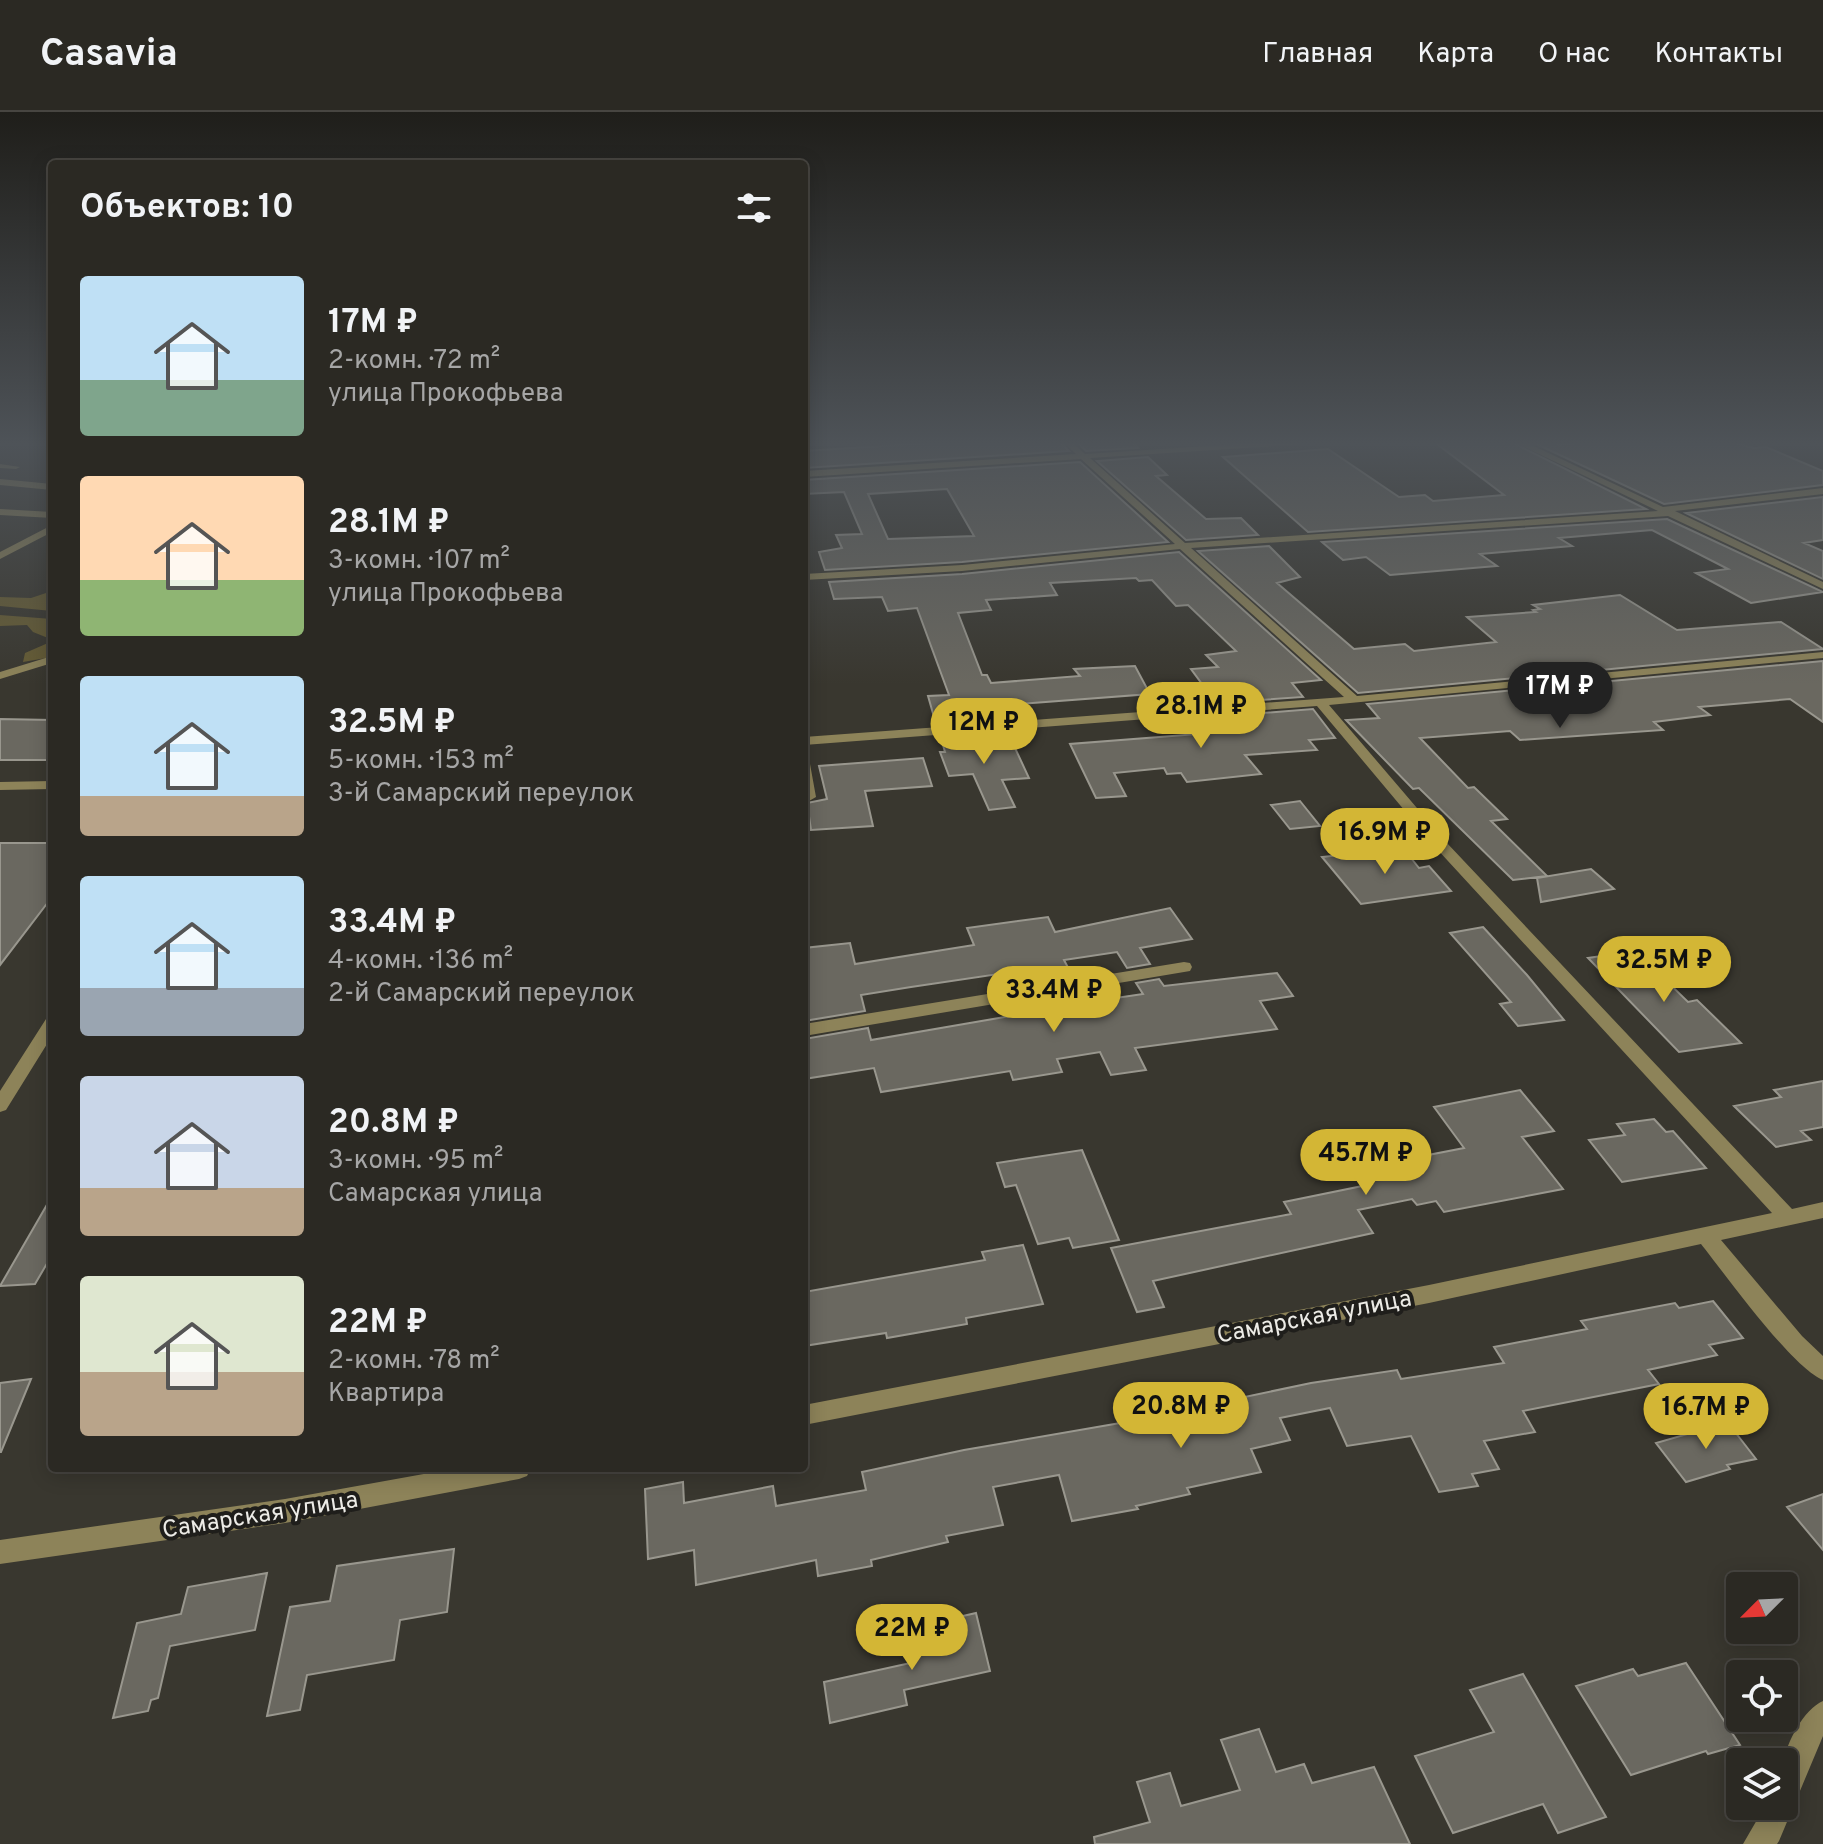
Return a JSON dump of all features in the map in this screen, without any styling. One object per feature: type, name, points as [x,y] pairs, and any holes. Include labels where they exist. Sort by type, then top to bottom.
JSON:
[{"type":"street","points":[[1155,522],[1354,700]]},
{"type":"street","points":[[808,577],[962,568],[1182,546],[1518,522]]},
{"type":"street","points":[[1691,522],[1823,586]]},
{"type":"street","points":[[0,556],[48,530]]},
{"type":"street","points":[[808,741],[1321,703],[1823,655]]},
{"type":"street","points":[[0,676],[48,660]]},
{"type":"street","points":[[1321,703],[1441,845],[1788,1217]]},
{"type":"street","points":[[0,786],[48,785]]},
{"type":"street","points":[[808,790],[809,797]]},
{"type":"street","points":[[808,1029],[1184,967]]},
{"type":"street","points":[[0,1105],[48,1029]]},
{"type":"street","name":"Самарская улица","points":[[808,1414],[1429,1294],[1823,1210]]},
{"type":"street","points":[[1706,1236],[1794,1343],[1823,1370]]},
{"type":"street","name":"Самарская улица","points":[[0,1552],[285,1511],[497,1472]]},
{"type":"street","points":[[1798,1759],[1809,1732],[1823,1715]]},
{"type":"street","points":[[1758,1844],[1773,1820]]},
{"type":"shaded area","points":[[48,592],[48,611],[0,606],[0,597],[31,598]]},
{"type":"shaded area","points":[[0,615],[48,619],[48,638],[33,632],[27,625],[0,626]]},
{"type":"shaded area","points":[[48,643],[48,658],[23,662],[25,653]]},
{"type":"building","points":[[857,522],[880,522],[888,539],[974,536],[966,522],[1146,522],[1168,542],[962,562],[825,570],[819,552],[842,548],[836,535],[862,534]]},
{"type":"building","points":[[1166,522],[1245,522],[1258,535],[1186,540]]},
{"type":"building","points":[[1296,522],[1458,522],[1308,532]]},
{"type":"building","points":[[1625,522],[1673,522],[1823,592],[1751,603],[1696,573],[1728,569],[1652,530],[1559,538],[1572,546],[1480,554],[1497,566],[1390,575],[1366,557],[1343,560],[1322,542]]},
{"type":"building","points":[[1704,522],[1823,522],[1823,540],[1804,543],[1823,551],[1823,579]]},
{"type":"building","points":[[1269,546],[1300,577],[1277,583],[1354,649],[1405,644],[1414,651],[1496,642],[1467,617],[1536,612],[1533,610],[1540,609],[1533,605],[1620,595],[1677,630],[1781,622],[1823,649],[1358,693],[1198,551]]},
{"type":"building","points":[[1179,552],[1321,680],[1292,683],[1303,697],[1216,703],[1191,669],[1218,667],[1206,655],[1236,651],[1188,605],[1176,606],[1152,580],[1139,581],[1136,578],[1050,583],[1057,595],[986,600],[991,610],[958,613],[982,675],[987,675],[991,683],[1080,676],[1074,669],[1135,666],[1150,694],[980,707],[985,721],[936,724],[928,696],[949,695],[917,608],[888,611],[882,597],[834,599],[829,582],[962,574]]},
{"type":"building","points":[[1823,661],[1823,722],[1790,699],[1699,707],[1710,715],[1654,722],[1663,730],[1520,740],[1510,731],[1420,738],[1468,788],[1474,787],[1507,819],[1491,821],[1547,876],[1513,880],[1419,788],[1413,789],[1346,720],[1379,718],[1367,704]]},
{"type":"building","points":[[1313,709],[1335,738],[1309,740],[1317,750],[1245,755],[1261,774],[1187,782],[1181,773],[1167,774],[1164,768],[1114,773],[1126,796],[1096,798],[1070,744],[1237,731],[1226,716]]},
{"type":"building","points":[[0,719],[48,720],[48,760],[0,760]]},
{"type":"building","points":[[991,734],[997,749],[1015,748],[1029,778],[1002,780],[1015,807],[989,810],[973,774],[949,776],[940,752],[945,752],[941,738]]},
{"type":"building","points":[[923,758],[932,786],[865,791],[873,826],[811,830],[808,803],[827,799],[819,766]]},
{"type":"building","points":[[1300,801],[1320,826],[1290,829],[1271,805]]},
{"type":"building","points":[[0,843],[48,843],[48,902],[0,965]]},
{"type":"building","points":[[1403,848],[1419,868],[1429,866],[1451,891],[1361,904],[1322,857]]},
{"type":"building","points":[[1591,869],[1614,889],[1541,902],[1537,878]]},
{"type":"building","points":[[1170,908],[1192,939],[1140,948],[1150,964],[1127,968],[1117,952],[1064,960],[1073,977],[1011,987],[1005,973],[861,995],[865,1011],[808,1020],[808,948],[850,943],[855,964],[974,945],[967,928],[1048,917],[1055,932]]},
{"type":"building","points":[[1483,927],[1564,1020],[1518,1026],[1500,1004],[1511,1002],[1450,933]]},
{"type":"building","points":[[1622,953],[1628,959],[1642,957],[1688,1002],[1697,1000],[1741,1043],[1679,1052],[1588,958]]},
{"type":"building","points":[[1277,973],[1293,996],[1260,1001],[1277,1029],[1135,1048],[1146,1070],[1111,1075],[1100,1052],[1057,1059],[1062,1072],[1013,1080],[1010,1071],[881,1092],[874,1068],[808,1078],[808,1038],[868,1028],[871,1040],[1022,1014],[1017,1003],[1080,992],[1089,1002],[1143,994],[1136,983],[1159,979],[1164,986]]},
{"type":"building","points":[[1823,1081],[1823,1127],[1801,1131],[1811,1140],[1776,1147],[1734,1106],[1781,1097],[1774,1090]]},
{"type":"building","points":[[1520,1090],[1554,1131],[1522,1137],[1563,1189],[1444,1212],[1436,1201],[1417,1205],[1412,1199],[1358,1210],[1373,1233],[1153,1281],[1164,1307],[1137,1312],[1111,1248],[1291,1214],[1284,1202],[1372,1184],[1368,1178],[1394,1172],[1387,1163],[1464,1148],[1434,1107]]},
{"type":"building","points":[[1654,1119],[1666,1132],[1673,1131],[1706,1168],[1622,1182],[1589,1140],[1625,1135],[1617,1124]]},
{"type":"building","points":[[1082,1150],[1119,1240],[1073,1248],[1069,1238],[1038,1244],[1016,1185],[1005,1187],[997,1163]]},
{"type":"building","points":[[48,1203],[48,1262],[35,1284],[0,1286]]},
{"type":"building","points":[[1023,1245],[1043,1304],[966,1318],[967,1324],[887,1338],[886,1333],[808,1345],[808,1291],[985,1260],[982,1252]]},
{"type":"building","points":[[1713,1301],[1743,1338],[1709,1345],[1717,1355],[1648,1370],[1659,1384],[1523,1411],[1535,1432],[1484,1441],[1499,1469],[1472,1474],[1478,1486],[1439,1492],[1411,1436],[1347,1446],[1330,1408],[1280,1418],[1290,1440],[1251,1449],[1261,1472],[1187,1488],[1190,1494],[1136,1506],[1138,1509],[1072,1521],[1059,1475],[993,1487],[1003,1525],[946,1536],[948,1542],[871,1560],[872,1566],[818,1576],[816,1560],[696,1585],[694,1550],[648,1559],[645,1489],[683,1482],[684,1503],[773,1486],[776,1506],[866,1490],[862,1472],[964,1450],[1126,1422],[1311,1383],[1397,1370],[1401,1379],[1504,1363],[1494,1347],[1587,1329],[1581,1321],[1675,1303],[1679,1308]]},
{"type":"building","points":[[31,1379],[1,1452],[0,1452],[0,1383]]},
{"type":"building","points":[[1725,1419],[1756,1459],[1727,1465],[1730,1469],[1686,1482],[1656,1443],[1705,1429],[1701,1423]]},
{"type":"building","points":[[1823,1494],[1823,1550],[1787,1507]]},
{"type":"building","points":[[454,1549],[447,1612],[400,1620],[394,1660],[307,1675],[300,1710],[267,1716],[290,1607],[330,1601],[337,1566]]},
{"type":"building","points":[[267,1573],[255,1630],[170,1646],[158,1698],[151,1700],[148,1711],[113,1718],[137,1623],[181,1614],[188,1587]]},
{"type":"building","points":[[976,1613],[990,1671],[904,1690],[907,1705],[830,1723],[824,1682],[915,1662],[910,1641],[944,1634],[941,1621]]},
{"type":"building","points":[[1686,1663],[1726,1724],[1726,1732],[1731,1732],[1740,1745],[1708,1754],[1706,1751],[1631,1775],[1576,1686],[1633,1669],[1638,1676]]},
{"type":"building","points":[[1523,1674],[1606,1817],[1558,1833],[1543,1804],[1453,1833],[1415,1756],[1494,1732],[1470,1690]]},
{"type":"building","points":[[1259,1729],[1276,1772],[1304,1764],[1312,1783],[1374,1767],[1410,1844],[1095,1844],[1094,1837],[1150,1822],[1137,1782],[1170,1773],[1181,1806],[1240,1790],[1221,1740]]}]
